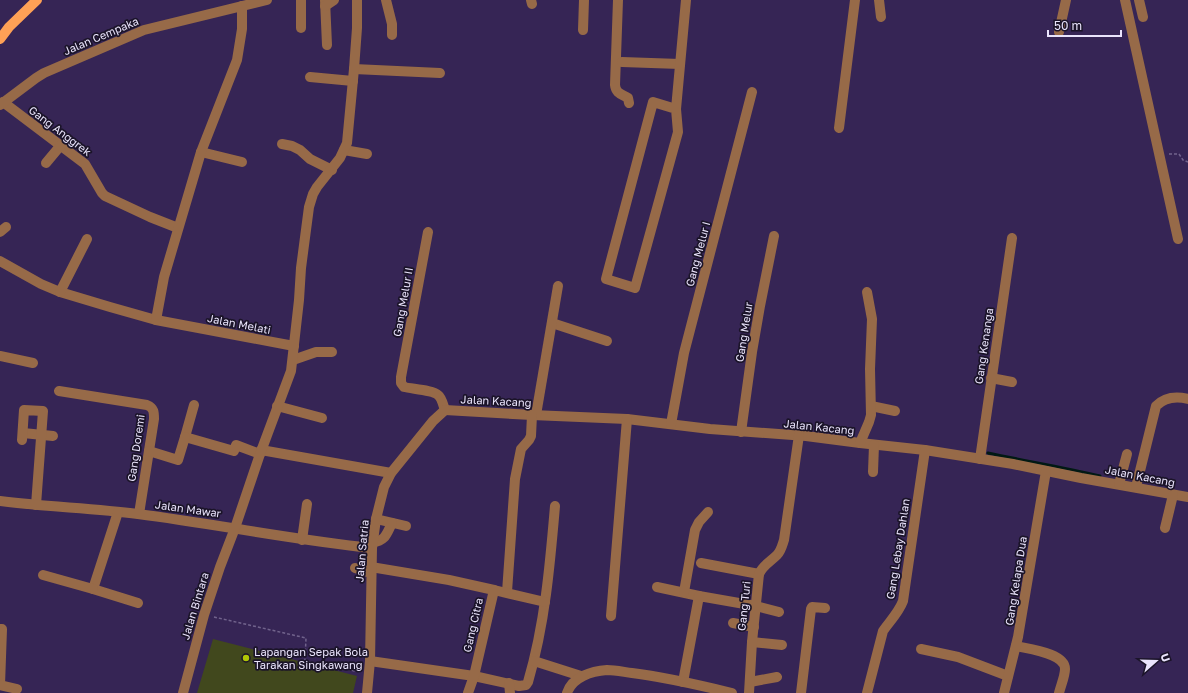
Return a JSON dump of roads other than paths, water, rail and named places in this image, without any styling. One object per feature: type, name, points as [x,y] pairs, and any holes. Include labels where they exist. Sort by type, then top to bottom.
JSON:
[{"type":"main road","points":[[0,39],[9,27],[37,0]]},
{"type":"street","name":"Jalan Cempaka","points":[[2,104],[44,73],[113,44],[137,32],[267,0]]},
{"type":"street","points":[[300,0],[300,28]]},
{"type":"street","points":[[327,45],[325,3],[334,0]]},
{"type":"street","points":[[235,528],[293,360],[301,268],[309,207],[315,190],[332,170],[347,143],[357,28],[357,0]]},
{"type":"street","points":[[386,0],[392,24],[392,35]]},
{"type":"street","points":[[583,30],[584,0]]},
{"type":"street","points":[[618,0],[614,85],[619,94],[628,98],[629,103]]},
{"type":"street","points":[[676,109],[653,102],[606,279],[635,288],[678,132],[676,109],[686,0]]},
{"type":"street","points":[[839,128],[855,0]]},
{"type":"street","points":[[879,0],[881,17]]},
{"type":"street","points":[[1059,32],[1066,0]]},
{"type":"street","points":[[1125,0],[1178,239]]},
{"type":"street","points":[[1139,0],[1143,17]]},
{"type":"street","points":[[156,320],[164,277],[201,152],[236,60],[242,36],[242,6]]},
{"type":"street","points":[[622,62],[680,64]]},
{"type":"street","points":[[354,70],[440,73]]},
{"type":"street","points":[[310,77],[353,81]]},
{"type":"street","name":"Gang Melur I","points":[[671,424],[684,353],[752,92]]},
{"type":"street","name":"Gang Anggrek","points":[[2,104],[61,145],[87,166],[102,194],[150,217],[178,228]]},
{"type":"street","points":[[282,144],[292,146],[300,150],[310,159],[332,170]]},
{"type":"street","points":[[46,163],[61,145]]},
{"type":"street","points":[[344,150],[368,154]]},
{"type":"street","points":[[201,152],[242,162]]},
{"type":"street","name":"Gang Melur II","points":[[428,232],[401,383],[404,387],[434,392],[441,399],[445,410]]},
{"type":"street","name":"Gang Melur","points":[[741,432],[752,352],[774,236]]},
{"type":"street","name":"Gang Kenanga","points":[[980,459],[1012,238]]},
{"type":"street","points":[[60,292],[87,239]]},
{"type":"street","name":"Jalan Melati","points":[[0,261],[41,284],[60,292],[110,307],[156,320],[294,346]]},
{"type":"street","points":[[507,592],[516,479],[521,449],[529,440],[530,436],[558,286]]},
{"type":"street","points":[[860,443],[869,422],[871,406],[870,369],[872,319],[868,292]]},
{"type":"street","points":[[552,323],[607,341]]},
{"type":"street","points":[[293,360],[316,352],[332,352]]},
{"type":"street","points":[[0,356],[33,363]]},
{"type":"street","points":[[991,378],[1012,382]]},
{"type":"street","name":"Gang Doremi","points":[[58,391],[147,405],[152,407],[154,410],[154,419],[139,514]]},
{"type":"street","points":[[1136,483],[1156,406],[1160,401],[1169,398],[1180,397],[1188,399]]},
{"type":"street","points":[[149,451],[178,460],[194,405]]},
{"type":"street","points":[[278,406],[322,418]]},
{"type":"street","points":[[871,406],[895,411]]},
{"type":"street","points":[[36,505],[41,435],[43,411],[24,410],[22,436],[41,435],[53,436]]},
{"type":"street","name":"Jalan Kacang","points":[[445,410],[627,418],[710,430],[799,435],[925,450],[1046,471],[1136,483],[1173,495],[1188,497]]},
{"type":"street","name":"Jalan Satria","points":[[367,693],[370,661],[372,546],[376,519],[384,487],[391,473],[433,421],[445,410]]},
{"type":"street","points":[[611,616],[627,418]]},
{"type":"street","name":"Gang Turi","points":[[749,693],[752,642],[760,574],[762,569],[777,555],[784,540],[799,435]]},
{"type":"street","points":[[185,437],[234,451],[236,445],[261,452],[391,473]]},
{"type":"street","points":[[873,472],[874,444]]},
{"type":"street","name":"Gang Lebay Dahlan","points":[[867,693],[883,630],[900,609],[903,601],[925,450]]},
{"type":"street","points":[[1120,481],[1127,454]]},
{"type":"street","name":"Gang Kelapa Dua","points":[[1004,693],[1016,646],[1046,471]]},
{"type":"street","points":[[1165,528],[1173,495]]},
{"type":"street","name":"Jalan Mawar","points":[[0,501],[139,514],[235,528],[302,540],[372,546]]},
{"type":"street","points":[[302,540],[307,504]]},
{"type":"street","points":[[370,661],[474,676],[509,688],[526,685],[539,639],[545,602],[556,506]]},
{"type":"street","points":[[93,589],[118,512]]},
{"type":"street","points":[[684,592],[695,530],[699,522],[708,512]]},
{"type":"street","points":[[376,519],[406,526]]},
{"type":"street","points":[[372,546],[384,539],[392,523]]},
{"type":"street","name":"Jalan Bintara","points":[[183,693],[204,615],[235,528]]},
{"type":"street","points":[[701,563],[760,574]]},
{"type":"street","points":[[355,568],[449,580],[494,590]]},
{"type":"street","points":[[43,575],[138,603]]},
{"type":"street","points":[[657,587],[780,612]]},
{"type":"street","name":"Gang Citra","points":[[468,693],[474,676],[484,627],[494,590],[545,602]]},
{"type":"street","points":[[684,682],[699,596]]},
{"type":"street","points":[[801,693],[811,609],[812,607],[825,608]]},
{"type":"street","points":[[733,624],[754,627]]},
{"type":"street","points":[[0,629],[2,629],[0,685],[17,689]]},
{"type":"street","points":[[752,642],[782,645]]},
{"type":"street","points":[[1016,646],[1060,658],[1065,668],[1059,693]]},
{"type":"street","points":[[922,649],[958,657],[1008,676]]},
{"type":"street","points":[[534,661],[581,676]]},
{"type":"street","points":[[567,693],[573,682],[581,676],[608,670],[684,682],[709,690],[732,693]]},
{"type":"street","points":[[750,682],[777,677]]},
{"type":"waterway","points":[[988,453],[1100,476]]},
{"type":"place","name":"Lapangan Sepak Bola Tarakan Singkawang","points":[[246,658]]}]
